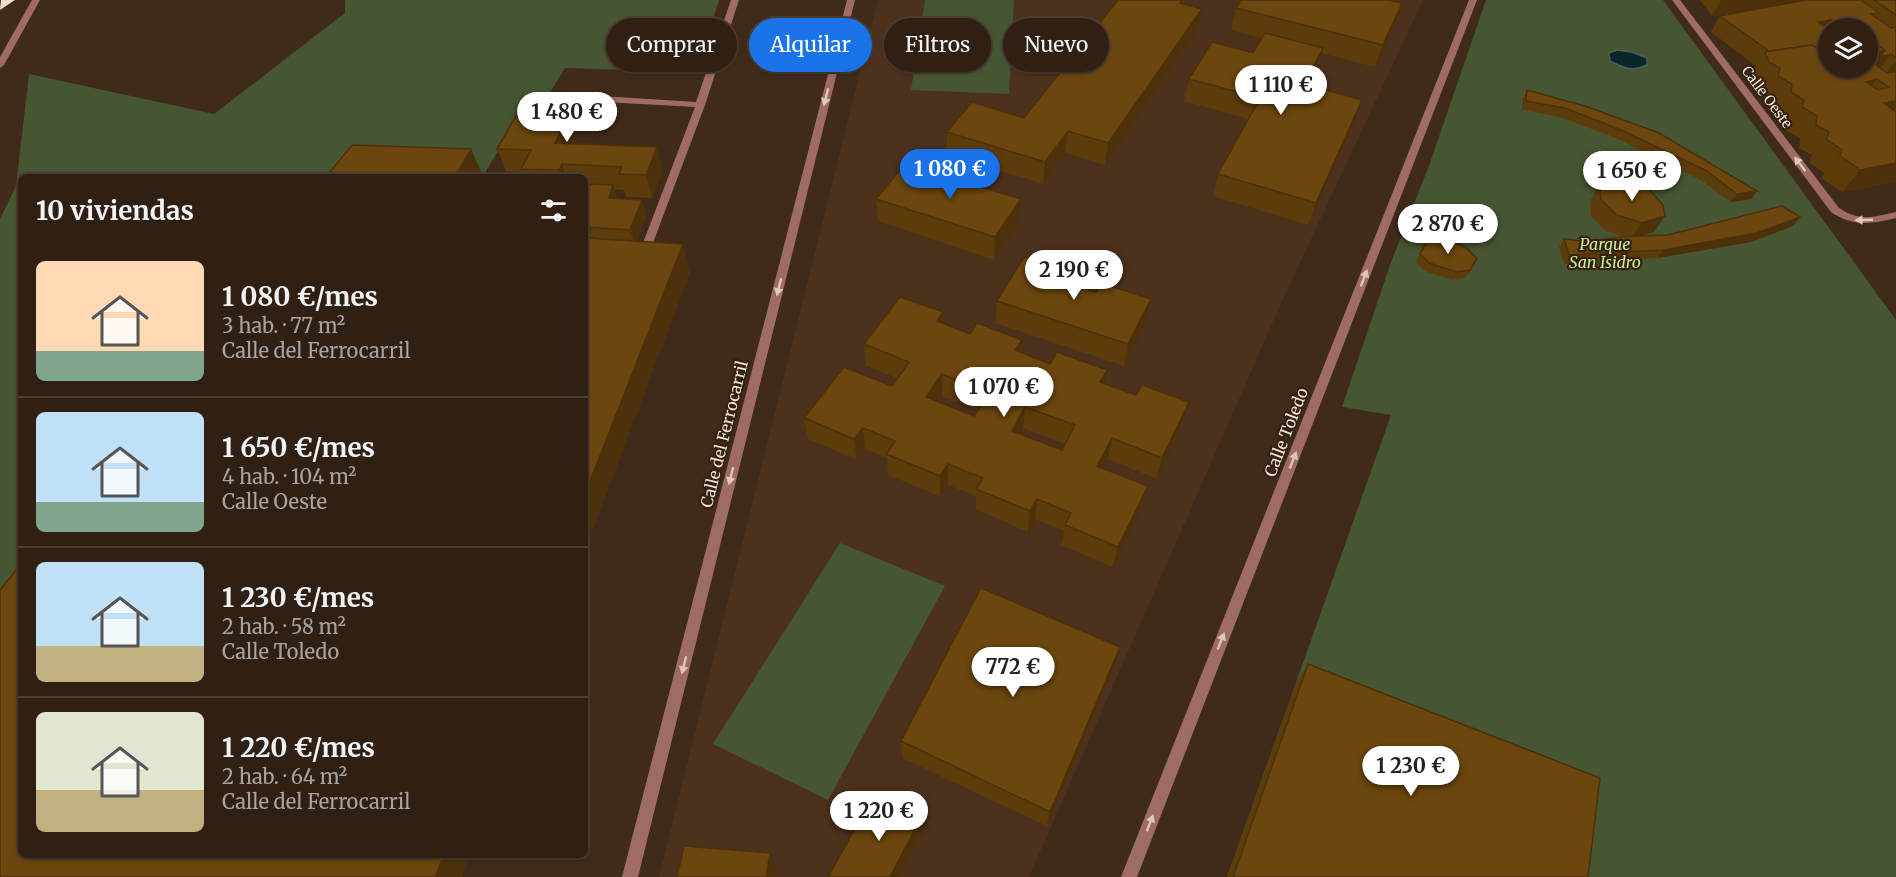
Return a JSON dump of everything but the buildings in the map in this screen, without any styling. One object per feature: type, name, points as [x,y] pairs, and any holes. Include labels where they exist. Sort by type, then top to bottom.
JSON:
[{"type":"highway","points":[[0,6],[9,0]]},
{"type":"street","points":[[0,65],[36,0]]},
{"type":"street","points":[[642,258],[700,105],[735,0]]},
{"type":"street","name":"Calle del Ferrocarril","points":[[630,877],[851,0]]},
{"type":"street","name":"Calle Toledo","points":[[1129,877],[1473,0]]},
{"type":"street","name":"Calle Oeste","points":[[1676,0],[1835,210],[1849,221],[1870,221],[1896,215]]},
{"type":"street","points":[[1700,31],[1711,28]]},
{"type":"street","points":[[569,98],[700,105]]},
{"type":"shaded area","points":[[878,0],[1423,0],[1283,299],[1029,877],[659,877],[860,72],[872,72],[872,24]]},
{"type":"green space","points":[[345,0],[719,0],[714,18],[606,18],[606,69],[565,68],[535,117],[519,116],[484,174],[18,174],[18,634],[0,658],[0,219],[16,186],[29,74],[214,114],[345,13]]},
{"type":"green space","points":[[925,0],[1014,0],[1013,18],[1003,18],[1003,72],[1010,72],[1009,94],[911,90],[914,72],[991,72],[991,18],[922,18]]},
{"type":"green space","name":"Parque San Isidro","points":[[1486,0],[1663,0],[1896,320],[1896,877],[1227,877],[1391,415],[1342,407],[1390,265],[1430,163]]},
{"type":"green space","points":[[840,543],[945,586],[828,800],[713,744]]},
{"type":"water","points":[[1617,50],[1632,52],[1647,58],[1647,65],[1633,69],[1610,61],[1609,53]]}]
